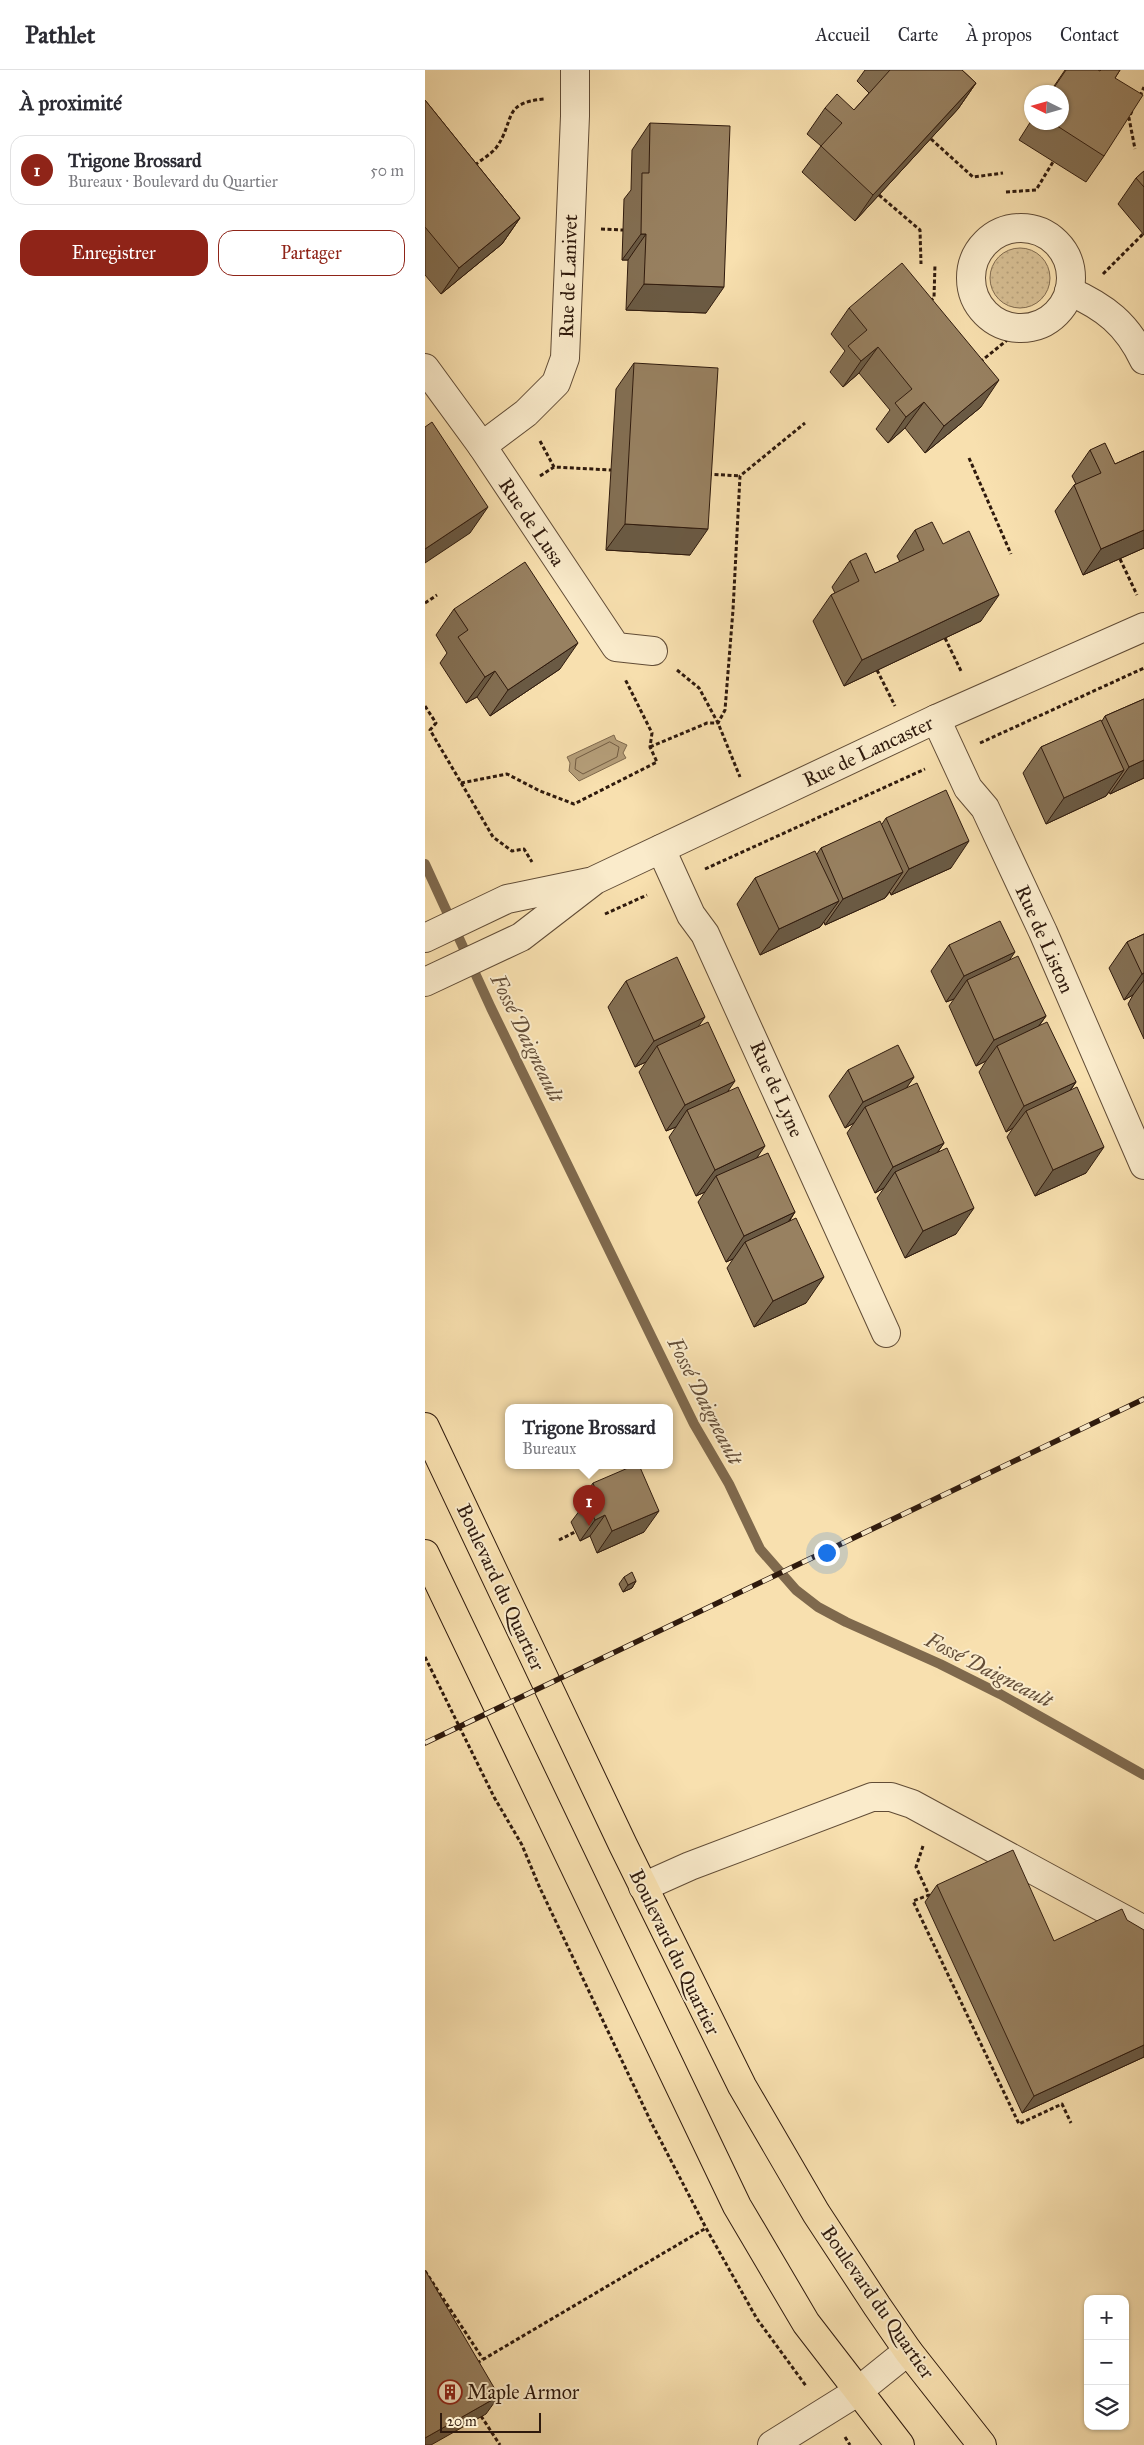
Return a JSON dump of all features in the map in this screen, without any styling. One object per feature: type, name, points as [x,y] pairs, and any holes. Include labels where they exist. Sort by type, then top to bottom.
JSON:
[{"type":"main road","name":"Boulevard du Quartier","points":[[425,1427],[643,1887],[721,2046],[817,2213],[908,2352],[982,2445]]},
{"type":"main road","points":[[425,1554],[725,2182],[794,2303],[857,2392],[900,2445]]},
{"type":"street","name":"Rue de Lanivet","points":[[482,446],[526,412],[556,383],[565,358],[575,83]]},
{"type":"street","points":[[1077,295],[1046,321],[1035,326],[1009,327],[997,322],[981,310],[971,285],[972,265],[977,253],[995,235],[1013,228],[1026,228],[1051,238],[1067,259],[1077,295],[1094,302],[1117,320],[1134,340],[1144,360]]},
{"type":"street","name":"Rue de Lusa","points":[[425,368],[482,446],[616,647],[653,651]]},
{"type":"street","name":"Rue de Lancaster","points":[[425,982],[521,937],[545,903],[936,719],[1144,627]]},
{"type":"street","name":"Rue de Liston","points":[[936,719],[968,788],[985,808],[1043,932],[1144,1164]]},
{"type":"street","name":"Rue de Lyne","points":[[661,849],[691,915],[705,934],[886,1333]]},
{"type":"street","name":"Rue de Lancaster","points":[[425,938],[507,899],[545,903]]},
{"type":"street","points":[[643,1887],[690,1866],[871,1798],[891,1797],[912,1804],[1144,1930]]},
{"type":"street","points":[[772,2445],[857,2392],[908,2352]]},
{"type":"path","points":[[474,166],[496,148],[515,106],[575,83]]},
{"type":"path","points":[[1135,149],[1129,118],[1144,87]]},
{"type":"path","points":[[931,139],[973,177],[1003,173]]},
{"type":"path","points":[[1006,192],[1036,190],[1053,162]]},
{"type":"path","points":[[879,195],[920,230],[921,264]]},
{"type":"path","points":[[1077,295],[1092,284],[1143,234]]},
{"type":"path","points":[[928,303],[934,298],[935,264]]},
{"type":"path","points":[[979,363],[1006,341],[1009,327]]},
{"type":"path","points":[[704,474],[740,476],[805,423]]},
{"type":"path","points":[[969,458],[1011,554]]},
{"type":"path","points":[[514,495],[554,467],[611,470]]},
{"type":"path","points":[[719,723],[725,710],[733,610],[740,476]]},
{"type":"path","points":[[1119,559],[1137,595]]},
{"type":"path","points":[[425,603],[437,595]]},
{"type":"path","points":[[945,638],[963,675]]},
{"type":"path","points":[[653,651],[699,688],[719,723],[740,778]]},
{"type":"path","points":[[978,744],[1144,668]]},
{"type":"path","points":[[877,670],[895,707]]},
{"type":"path","points":[[461,783],[507,774],[540,791],[574,804],[657,762],[650,746],[652,733],[621,671]]},
{"type":"path","points":[[425,706],[437,723],[430,730],[493,838],[512,851],[524,849],[532,862]]},
{"type":"path","points":[[650,746],[707,723],[719,723]]},
{"type":"path","name":"Rue de Lancaster","points":[[701,872],[930,767]]},
{"type":"path","points":[[599,918],[655,891]]},
{"type":"path","points":[[559,1540],[575,1532]]},
{"type":"path","points":[[425,1657],[494,1797],[522,1845],[653,2124],[706,2228],[757,2319],[796,2373]]},
{"type":"path","points":[[916,1867],[929,1895]]},
{"type":"path","points":[[936,1891],[913,1901],[1019,2124],[1062,2104],[1071,2123]]},
{"type":"path","points":[[470,2367],[706,2228]]},
{"type":"path","points":[[425,2271],[483,2359]]},
{"type":"path","points":[[429,2287],[433,2284]]},
{"type":"path","points":[[481,2416],[500,2445]]},
{"type":"shaded area","points":[[1014,248],[1026,248],[1042,256],[1048,266],[1050,278],[1048,290],[1042,300],[1026,308],[1014,308],[998,300],[990,284],[990,272],[998,256]]},
{"type":"water","points":[[614,735],[616,740],[627,745],[623,753],[626,758],[579,781],[569,771],[570,763],[567,757]]},
{"type":"building","points":[[890,70],[962,70],[976,83],[873,195],[821,146],[842,123],[825,108],[837,94],[854,110]]},
{"type":"building","points":[[1066,70],[1120,70],[1115,78],[1143,95],[1104,156],[1063,130],[1069,130],[1069,85],[1056,85]]},
{"type":"building","points":[[425,100],[520,218],[459,268],[425,227]]},
{"type":"building","points":[[650,123],[730,126],[724,287],[644,284],[646,234],[641,234],[642,173],[649,173]]},
{"type":"building","points":[[1144,171],[1144,187],[1136,178]]},
{"type":"building","points":[[902,263],[999,380],[944,426],[924,402],[906,417],[895,403],[912,389],[878,347],[861,361],[848,346],[867,330],[849,308]]},
{"type":"building","points":[[634,363],[718,368],[708,529],[625,524]]},
{"type":"building","points":[[432,422],[488,507],[425,549],[425,427]]},
{"type":"building","points":[[1105,443],[1115,464],[1144,451],[1144,530],[1101,549],[1074,485],[1101,473],[1090,450]]},
{"type":"building","points":[[932,522],[943,544],[969,531],[999,595],[862,660],[831,595],[859,581],[850,561],[866,553],[875,573],[924,550],[915,530]]},
{"type":"building","points":[[525,562],[578,643],[508,690],[495,671],[485,677],[458,637],[468,630],[454,609]]},
{"type":"building","points":[[1144,699],[1144,760],[1129,767],[1105,716]]},
{"type":"building","points":[[1101,720],[1124,770],[1064,798],[1041,747]]},
{"type":"building","points":[[946,790],[969,841],[909,869],[886,818]]},
{"type":"building","points":[[880,821],[903,872],[843,899],[821,848]]},
{"type":"building","points":[[815,851],[839,901],[779,929],[755,878]]},
{"type":"building","points":[[1000,921],[1015,952],[964,976],[949,945]]},
{"type":"building","points":[[1144,934],[1144,973],[1142,974],[1127,942]]},
{"type":"building","points":[[1018,956],[1046,1016],[994,1040],[967,980]]},
{"type":"building","points":[[677,957],[705,1017],[654,1041],[626,981]]},
{"type":"building","points":[[708,1022],[735,1081],[685,1105],[657,1046]]},
{"type":"building","points":[[1047,1022],[1076,1082],[1024,1106],[997,1046]]},
{"type":"building","points":[[898,1045],[914,1077],[863,1102],[848,1070]]},
{"type":"building","points":[[917,1083],[944,1143],[893,1167],[865,1107]]},
{"type":"building","points":[[738,1087],[765,1146],[715,1170],[687,1110]]},
{"type":"building","points":[[1077,1087],[1104,1147],[1053,1170],[1026,1111]]},
{"type":"building","points":[[947,1148],[974,1208],[923,1231],[895,1172]]},
{"type":"building","points":[[768,1153],[795,1212],[744,1236],[716,1176]]},
{"type":"building","points":[[796,1218],[824,1277],[773,1301],[745,1242]]},
{"type":"building","points":[[626,1469],[641,1469],[659,1511],[612,1531],[605,1515],[595,1520],[586,1501],[598,1496],[593,1483]]},
{"type":"building","points":[[632,1572],[636,1581],[628,1585],[624,1577]]},
{"type":"building","points":[[1013,1850],[1054,1941],[1122,1909],[1127,1920],[1144,1930],[1144,2045],[1034,2096],[937,1885]]},
{"type":"building","points":[[425,2270],[499,2396],[425,2438]]},
{"type":"waterway","name":"Fossé Daigneault","points":[[425,864],[491,1008],[694,1424],[729,1484],[760,1549],[796,1590],[818,1607],[1000,1694],[1144,1775]]},
{"type":"railway","points":[[425,1743],[1144,1399]]},
{"type":"place","name":"Trigone Brossard","points":[[589,1526]]},
{"type":"place","name":"Maple Armor","points":[[450,2392]]}]
